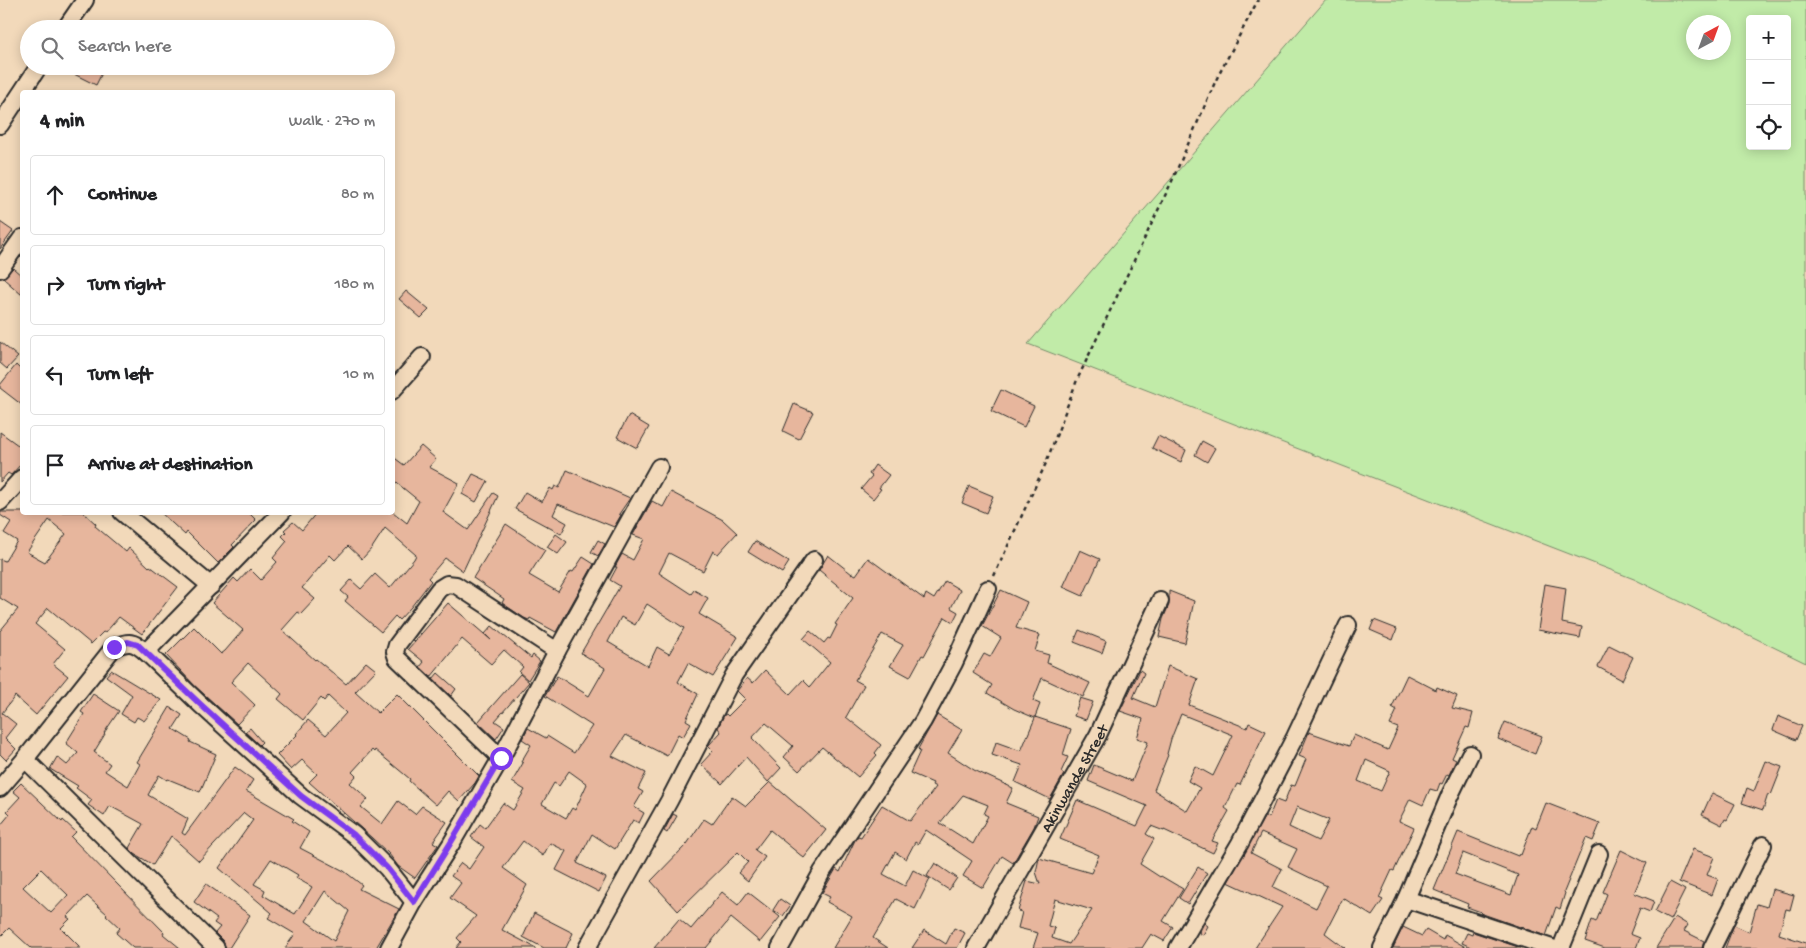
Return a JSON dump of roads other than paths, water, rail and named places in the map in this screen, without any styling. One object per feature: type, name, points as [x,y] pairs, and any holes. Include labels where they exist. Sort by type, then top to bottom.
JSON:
[{"type":"street","points":[[71,20],[85,0]]},
{"type":"street","points":[[23,90],[33,75]]},
{"type":"street","points":[[0,125],[20,95]]},
{"type":"street","points":[[0,269],[20,241]]},
{"type":"street","points":[[395,388],[422,357]]},
{"type":"street","points":[[389,948],[414,902],[501,758],[557,651],[659,467]]},
{"type":"street","points":[[0,502],[20,480]]},
{"type":"street","points":[[126,515],[211,586]]},
{"type":"street","points":[[146,652],[279,515]]},
{"type":"street","points":[[587,948],[669,801],[734,675],[814,560]]},
{"type":"street","points":[[501,758],[397,658],[395,652],[397,645],[439,589],[447,584],[456,585],[557,651]]},
{"type":"street","points":[[780,948],[822,872],[923,722],[954,663],[988,589]]},
{"type":"street","name":"Akinwande Street","points":[[976,948],[1098,735],[1160,601]]},
{"type":"street","points":[[1178,948],[1240,843],[1291,746],[1348,625]]},
{"type":"street","points":[[0,788],[114,647],[128,642],[138,645],[146,652],[301,796],[354,835],[387,868],[414,902]]},
{"type":"street","points":[[1382,948],[1406,899],[1450,795],[1470,754]]},
{"type":"street","points":[[25,759],[216,948]]},
{"type":"street","points":[[1712,948],[1763,845]]},
{"type":"street","points":[[1562,948],[1599,854]]},
{"type":"street","points":[[1406,899],[1552,948]]}]
